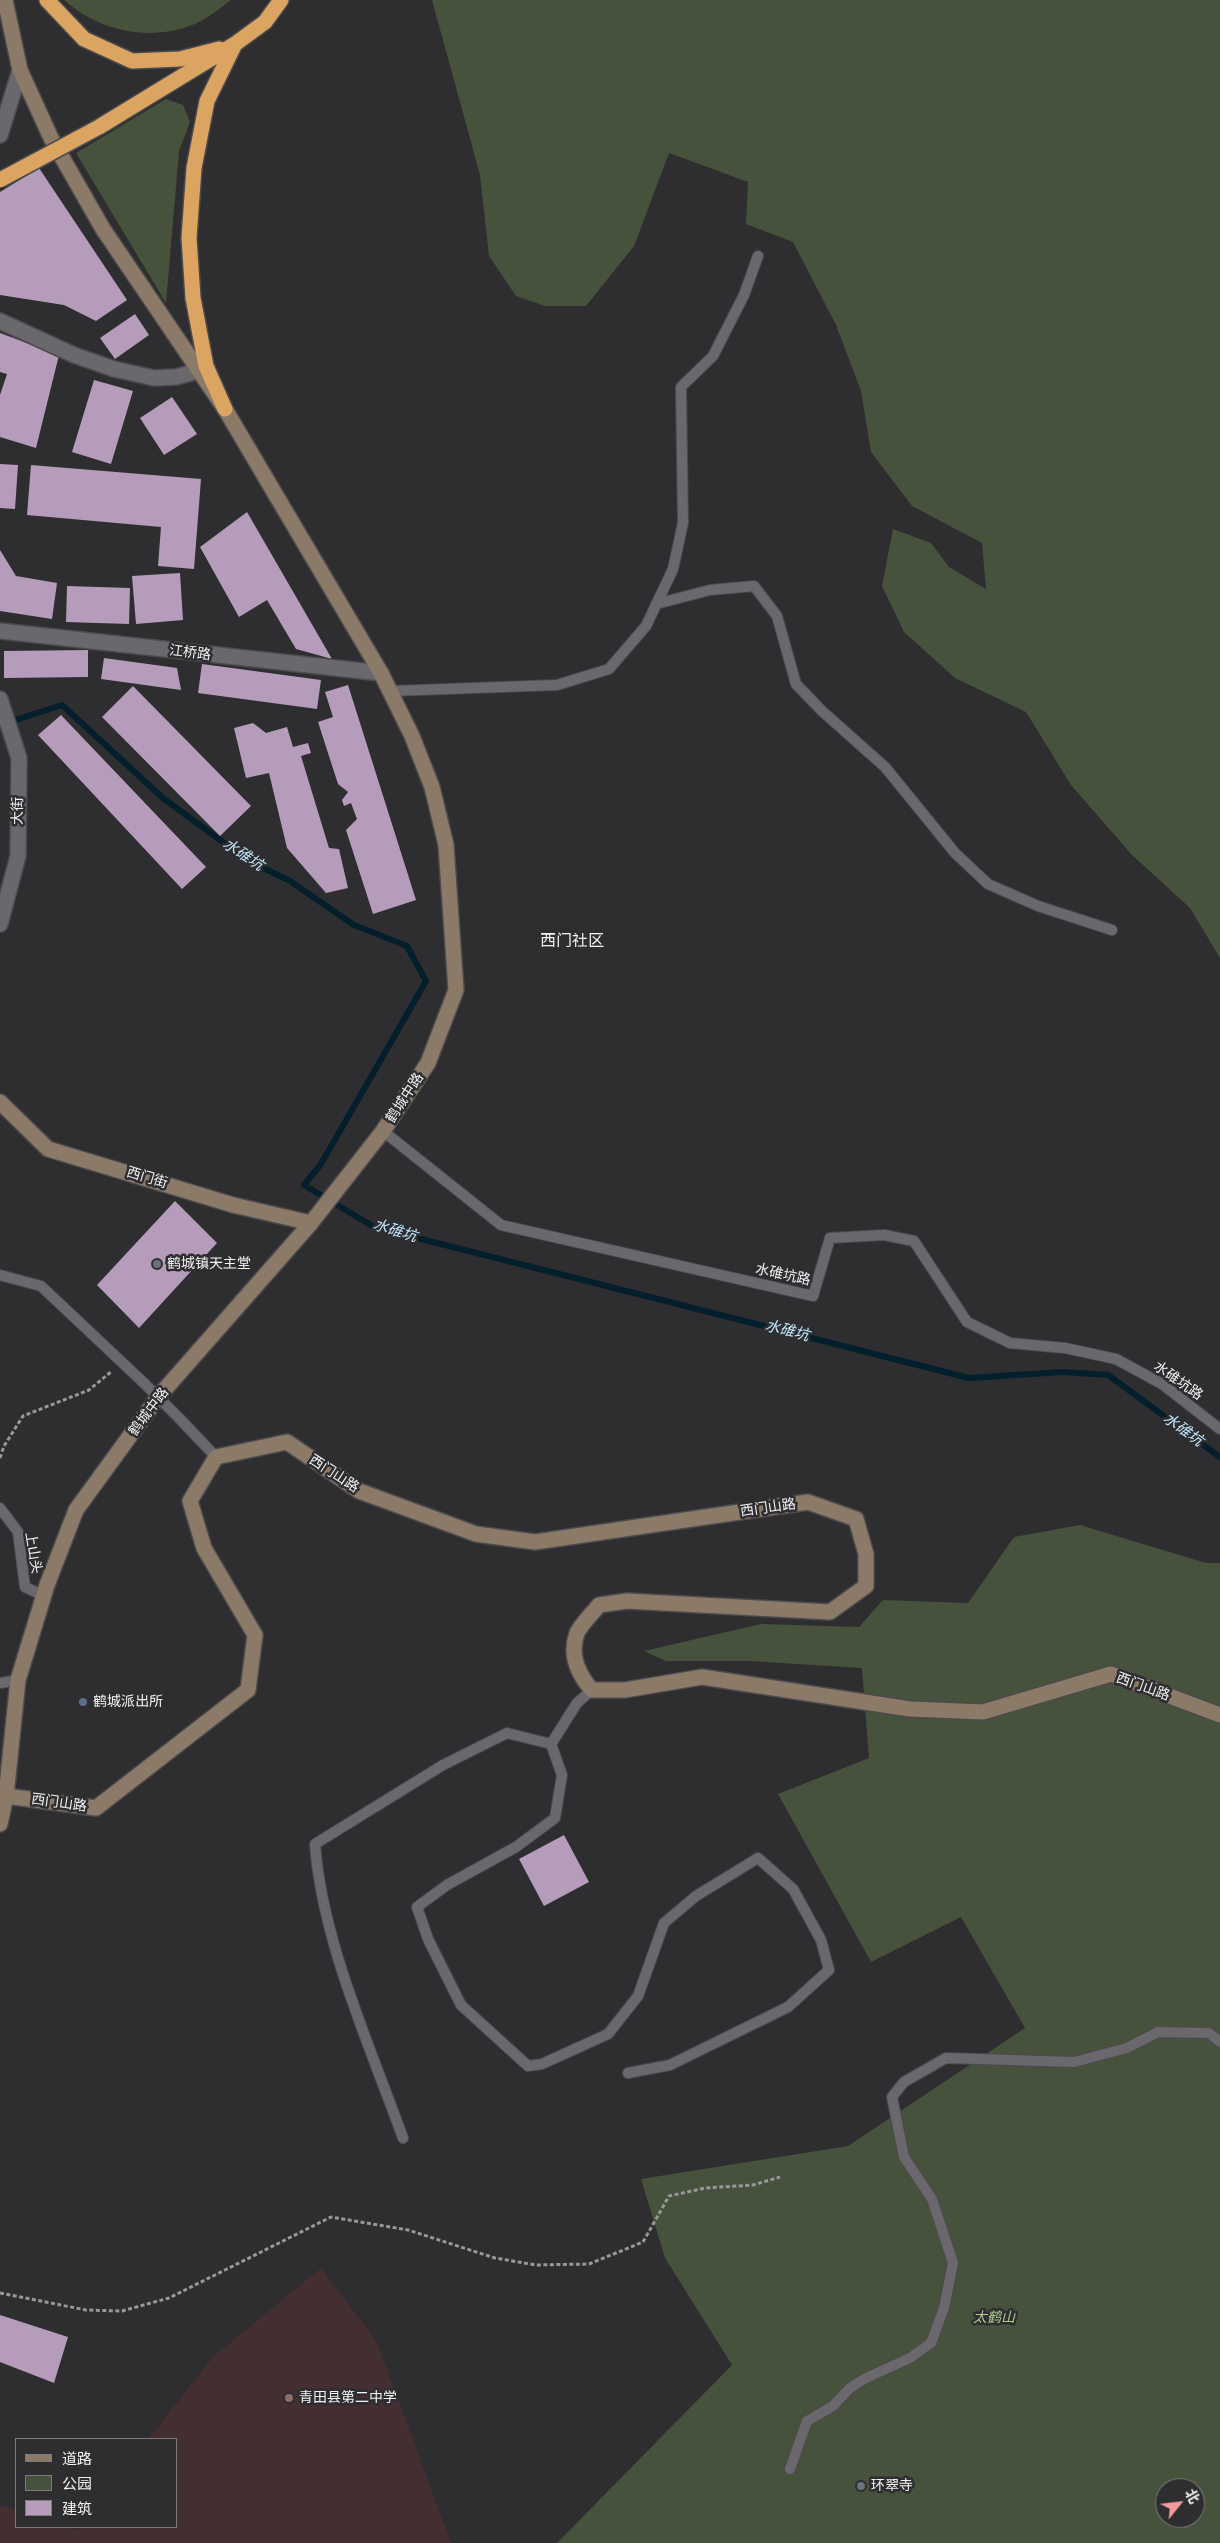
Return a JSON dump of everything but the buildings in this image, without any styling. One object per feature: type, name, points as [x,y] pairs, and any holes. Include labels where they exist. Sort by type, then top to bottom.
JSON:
[{"type":"highway","points":[[47,0],[84,40],[132,61],[180,59],[235,44]]},
{"type":"highway","points":[[0,180],[99,127],[235,44],[265,22],[281,0]]},
{"type":"highway","points":[[225,409],[206,366],[193,298],[189,238],[194,168],[207,101],[235,44]]},
{"type":"street","name":"鹤城中路","points":[[0,1824],[6,1796],[18,1680],[44,1596],[76,1510],[159,1396],[316,1217],[383,1132],[428,1063],[456,990],[446,845],[432,787],[412,736],[380,673],[225,409],[103,229],[51,138],[20,70],[6,0]]},
{"type":"street","points":[[0,135],[20,70]]},
{"type":"street","points":[[0,322],[74,355],[114,369],[154,378],[176,377],[198,371]]},
{"type":"street","name":"江桥路","points":[[0,632],[380,673]]},
{"type":"street","name":"大街","points":[[0,924],[18,856],[19,758],[15,740],[2,704]]},
{"type":"street","name":"西门街","points":[[0,1102],[48,1149],[233,1205],[316,1217]]},
{"type":"street","name":"西门山路","points":[[6,1796],[96,1808],[248,1690],[255,1635],[204,1548],[190,1501],[216,1457],[286,1442],[359,1491],[476,1534],[536,1542],[808,1502],[856,1519],[866,1554],[866,1586],[830,1612],[627,1601],[599,1606],[577,1633],[574,1661],[580,1677],[592,1690],[625,1690],[702,1677],[910,1709],[984,1712],[1111,1674],[1220,1716]]},
{"type":"lane","points":[[390,691],[557,685],[609,669],[646,626],[673,569],[683,523],[681,387],[714,356],[744,295],[758,256]]},
{"type":"lane","points":[[656,604],[710,590],[754,586],[777,616],[796,684],[822,711],[885,767],[955,853],[988,884],[1038,906],[1112,930]]},
{"type":"lane","name":"水碓坑路","points":[[383,1132],[501,1225],[813,1296],[830,1238],[884,1234],[914,1241],[967,1322],[1010,1343],[1065,1348],[1116,1359],[1162,1384],[1220,1429]]},
{"type":"lane","points":[[0,1275],[41,1286],[145,1384],[216,1457]]},
{"type":"lane","name":"上山头","points":[[0,1508],[18,1532],[25,1587],[44,1596]]},
{"type":"lane","points":[[0,1683],[18,1680]]},
{"type":"lane","points":[[592,1690],[577,1703],[552,1744],[562,1775],[555,1818],[516,1847],[447,1885],[417,1907],[428,1939],[461,2005],[528,2066],[542,2064],[608,2034],[638,1996],[664,1923],[696,1896],[758,1858],[793,1889],[821,1940],[829,1970],[788,2007],[670,2065],[628,2072]]},
{"type":"lane","points":[[403,2138],[334,1947],[317,1870],[315,1844],[443,1765],[507,1733],[552,1744]]},
{"type":"lane","points":[[790,2469],[807,2420],[832,2406],[850,2388],[910,2358],[931,2343],[944,2308],[953,2264],[932,2198],[904,2157],[892,2096],[904,2082],[946,2058],[1074,2062],[1127,2048],[1158,2032],[1209,2033],[1220,2042]]},
{"type":"path","points":[[0,1458],[4,1446],[23,1416],[89,1390],[122,1363]]},
{"type":"path","points":[[0,2293],[86,2310],[122,2311],[169,2298],[331,2217],[408,2230],[495,2258],[536,2265],[589,2264],[643,2242],[670,2196],[704,2188],[753,2185],[780,2176]]},
{"type":"shaded area","name":"青田县第二中学","points":[[321,2268],[377,2342],[451,2543],[0,2543],[0,2505],[15,2510],[15,2528],[69,2528],[76,2530],[78,2528],[178,2528],[178,2438],[149,2438],[214,2356]]},
{"type":"green space","points":[[64,0],[231,0],[195,24],[161,32],[143,33],[126,31],[93,20]]},
{"type":"green space","points":[[432,0],[1220,0],[1220,958],[1190,908],[1131,854],[1071,785],[1026,712],[955,678],[904,632],[882,586],[893,529],[931,543],[949,567],[986,589],[982,543],[912,506],[871,452],[861,391],[836,325],[793,242],[746,224],[748,182],[669,153],[634,246],[586,306],[545,306],[516,296],[489,256],[480,175]]},
{"type":"green space","points":[[166,99],[183,105],[190,122],[179,151],[166,303],[76,153]]},
{"type":"green space","name":"太鹤山","points":[[1080,1525],[1206,1563],[1220,1563],[1220,2543],[557,2543],[732,2365],[665,2258],[641,2179],[848,2146],[1025,2028],[961,1917],[871,1962],[778,1794],[869,1758],[862,1668],[749,1661],[666,1661],[644,1651],[761,1624],[859,1627],[883,1600],[968,1603],[1014,1537]]},
{"type":"waterway","name":"水碓坑","points":[[0,725],[62,705],[164,799],[249,861],[290,881],[354,925],[407,946],[426,981],[321,1164],[304,1185],[374,1227],[969,1378],[1063,1372],[1108,1375],[1220,1457]]},
{"type":"place","name":"鹤城镇天主堂","points":[[157,1264]]},
{"type":"place","name":"鹤城派出所","points":[[83,1702]]},
{"type":"place","name":"青田县第二中学","points":[[289,2398]]},
{"type":"place","name":"环翠寺","points":[[861,2486]]},
{"type":"district","name":"西门社区","points":[[572,941]]}]
